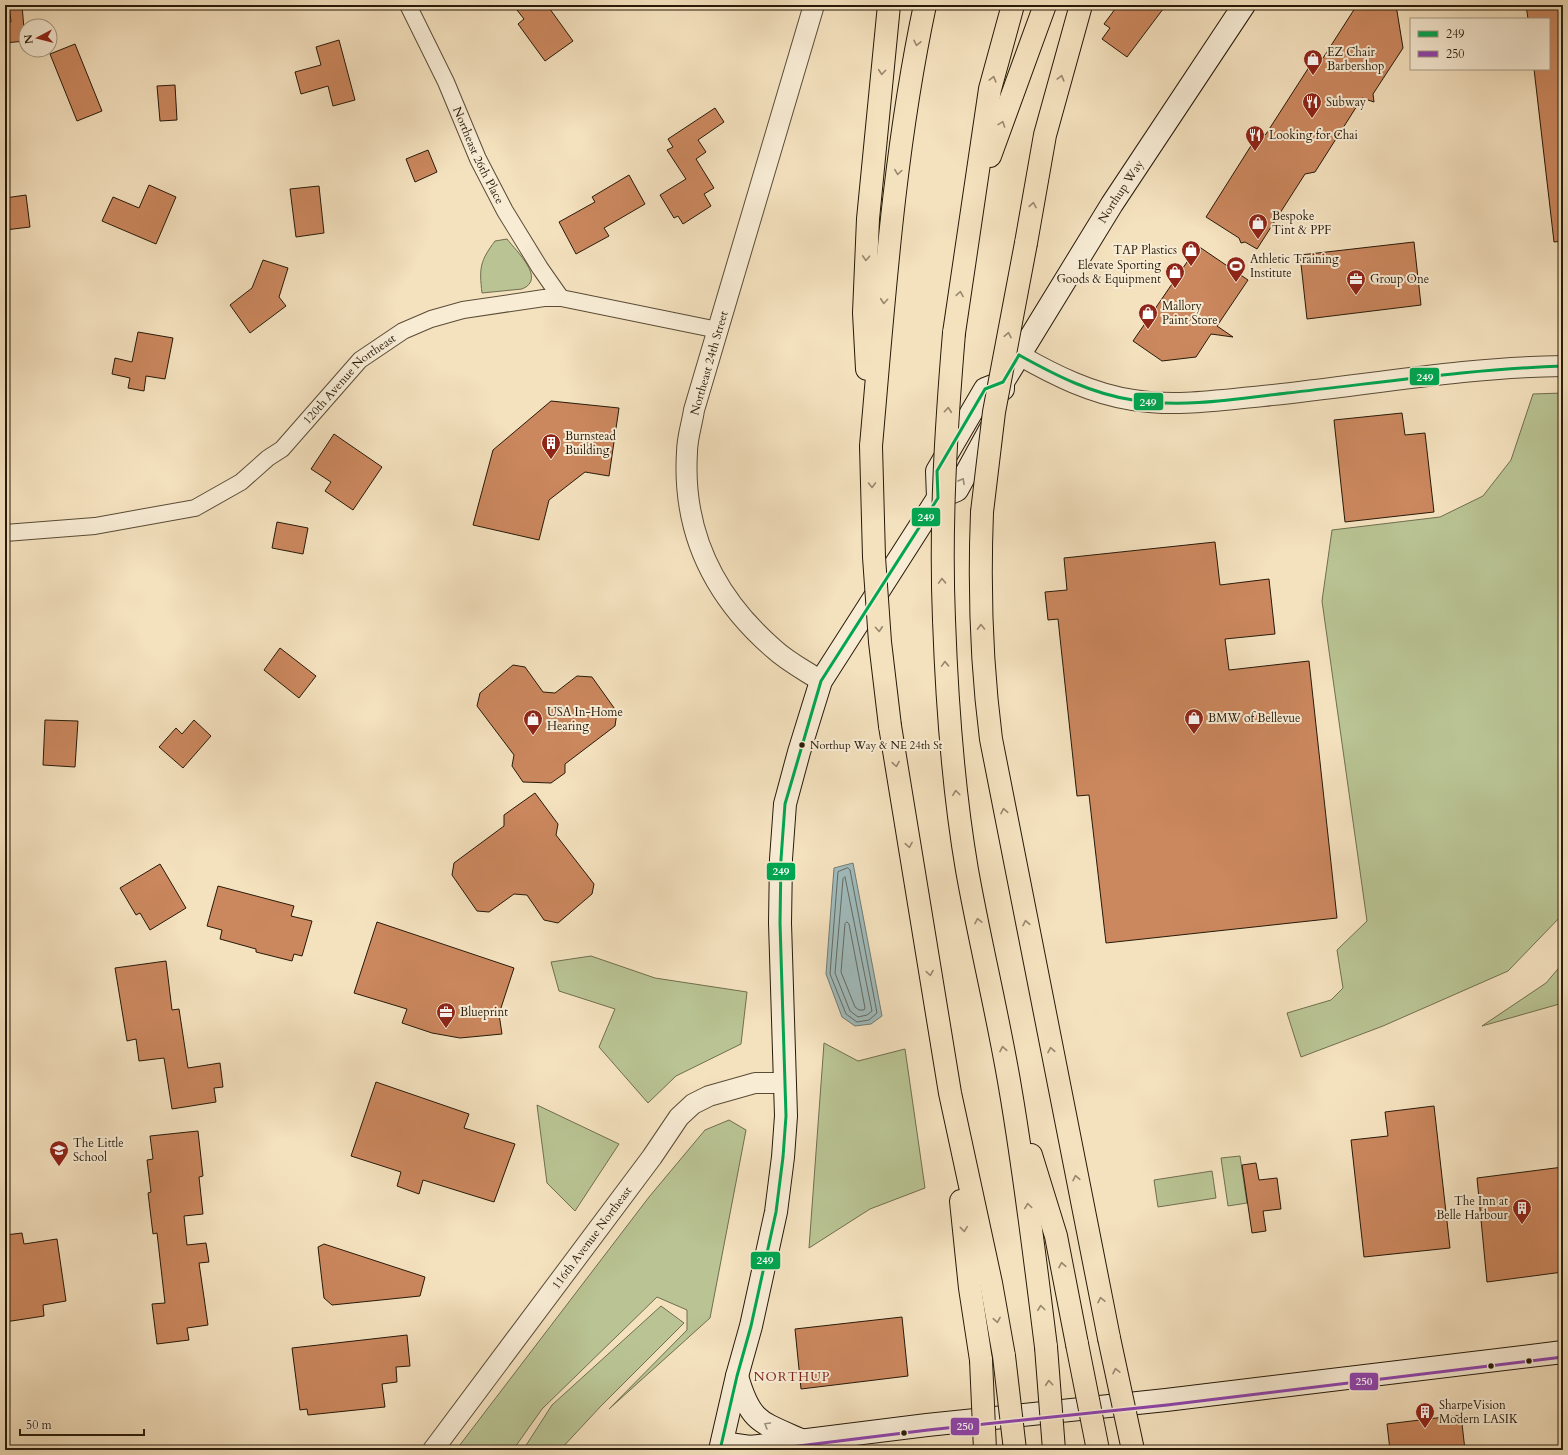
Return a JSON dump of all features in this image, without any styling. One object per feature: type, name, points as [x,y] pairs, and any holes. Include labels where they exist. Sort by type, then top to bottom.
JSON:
[{"type":"highway","points":[[888,5],[868,219],[864,313],[871,446],[874,557],[880,642],[890,726],[950,1093],[991,1283],[1004,1356],[1015,1450]]},
{"type":"highway","points":[[871,446],[890,228],[915,51],[925,5]]},
{"type":"highway","points":[[1013,5],[990,89],[954,333],[943,488],[942,565],[951,747],[958,809],[967,870],[1010,1087],[1033,1244],[1046,1347],[1054,1450]]},
{"type":"highway","points":[[974,200],[1045,5]]},
{"type":"highway","points":[[1081,5],[1045,135],[994,412],[982,512],[980,563],[981,655],[991,739],[1011,849],[1084,1216],[1133,1450]]},
{"type":"highway","points":[[1010,1087],[1056,1236],[1098,1450]]},
{"type":"highway","points":[[950,1093],[970,1288],[981,1360],[985,1450]]},
{"type":"main road","name":"Northup Way","points":[[721,1447],[737,1376],[751,1326],[776,1212],[783,1157],[786,1116],[780,923],[781,859],[785,804],[798,752],[822,681],[938,498],[937,470],[984,388],[1003,382],[1112,204],[1244,5]]},
{"type":"main road","points":[[721,1447],[750,1447],[934,1424],[1166,1400],[1563,1352]]},
{"type":"main road","points":[[737,1376],[747,1404],[758,1419],[770,1427],[802,1440]]},
{"type":"street","name":"Northeast 26th Place","points":[[408,5],[446,82],[478,159],[505,210],[540,268],[561,298]]},
{"type":"street","name":"Northeast 24th Street","points":[[814,5],[694,410],[687,451],[687,499],[697,539],[714,580],[741,617],[775,650],[822,681]]},
{"type":"street","name":"120th Avenue Northeast","points":[[5,533],[95,526],[196,508],[241,482],[268,458],[282,449],[360,360],[403,331],[431,319],[463,310],[544,298],[561,298],[718,330]]},
{"type":"street","points":[[1019,355],[1047,371],[1104,394],[1134,400],[1187,403],[1283,394],[1512,368],[1563,366]]},
{"type":"street","name":"116th Avenue Northeast","points":[[433,1450],[652,1157],[679,1117],[693,1104],[709,1096],[755,1083],[785,1083]]},
{"type":"green space","points":[[507,239],[522,257],[531,272],[529,284],[522,289],[482,293],[481,271],[486,254],[495,241]]},
{"type":"green space","points":[[1563,393],[1563,914],[1508,971],[1383,1026],[1301,1057],[1287,1013],[1331,1000],[1343,988],[1337,950],[1367,921],[1322,601],[1332,530],[1440,517],[1483,496],[1511,460],[1533,394]]},
{"type":"green space","points":[[591,956],[655,978],[747,992],[741,1044],[676,1076],[648,1103],[599,1047],[615,1009],[559,991],[551,962]]},
{"type":"green space","points":[[1563,963],[1563,1003],[1482,1026],[1546,983]]},
{"type":"green space","points":[[824,1043],[858,1061],[905,1049],[925,1188],[870,1209],[809,1248]]},
{"type":"green space","points":[[537,1105],[619,1144],[575,1211],[547,1183]]},
{"type":"green space","points":[[729,1120],[746,1130],[710,1318],[609,1409],[687,1330],[687,1310],[657,1297],[542,1409],[513,1450],[456,1450],[649,1197],[705,1130]]},
{"type":"green space","points":[[1240,1156],[1247,1203],[1228,1206],[1221,1158]]},
{"type":"green space","points":[[1212,1171],[1216,1198],[1158,1207],[1154,1180]]},
{"type":"green space","points":[[661,1306],[684,1323],[601,1406],[560,1450],[523,1450],[552,1405]]},
{"type":"water","points":[[853,863],[882,1016],[871,1024],[855,1026],[842,1017],[826,974],[834,868]]},
{"type":"building","points":[[9,5],[22,5],[23,18],[18,18],[18,42],[5,43],[5,22],[11,22]]},
{"type":"building","points":[[513,5],[547,5],[573,41],[545,61],[518,24],[524,19]]},
{"type":"building","points":[[1118,5],[1166,5],[1127,57],[1102,39],[1110,28],[1104,24]]},
{"type":"building","name":"Subway","points":[[1357,5],[1396,5],[1403,48],[1373,94],[1374,102],[1362,98],[1315,172],[1305,174],[1257,249],[1245,242],[1241,243],[1239,238],[1206,217],[1254,141],[1260,139],[1266,134],[1311,64],[1318,62],[1323,58]]},
{"type":"building","points":[[1526,5],[1563,5],[1563,241],[1554,242],[1534,70],[1550,70],[1550,18],[1528,18]]},
{"type":"building","points":[[339,40],[355,100],[333,106],[328,86],[301,94],[295,72],[321,65],[316,47]]},
{"type":"building","points":[[75,44],[102,111],[77,121],[52,58],[58,58],[58,51]]},
{"type":"building","points":[[175,85],[177,120],[160,121],[157,86]]},
{"type":"building","points":[[715,108],[724,122],[698,140],[706,152],[696,159],[714,188],[704,194],[711,206],[683,224],[678,216],[674,218],[660,195],[686,179],[667,150],[673,147],[668,139]]},
{"type":"building","points":[[428,150],[437,172],[415,182],[406,159]]},
{"type":"building","points":[[629,175],[645,204],[604,228],[609,236],[576,254],[559,222],[595,202],[592,197]]},
{"type":"building","points":[[149,185],[176,197],[156,244],[102,221],[113,197],[139,208]]},
{"type":"building","points":[[319,186],[324,233],[296,237],[290,189]]},
{"type":"building","points":[[26,195],[30,227],[5,230],[5,198]]},
{"type":"building","points":[[1414,242],[1421,305],[1307,319],[1300,255]]},
{"type":"building","points":[[1198,246],[1248,280],[1217,326],[1233,337],[1211,334],[1196,357],[1162,361],[1133,341]]},
{"type":"building","points":[[263,260],[288,268],[279,297],[286,306],[250,333],[230,305],[252,288]]},
{"type":"building","points":[[138,332],[173,338],[165,379],[146,376],[144,391],[128,388],[130,378],[112,374],[115,358],[132,362]]},
{"type":"building","name":"Burnstead Building","points":[[551,401],[619,408],[609,476],[585,472],[549,500],[539,540],[473,525],[493,450]]},
{"type":"building","points":[[1402,413],[1405,435],[1425,433],[1434,512],[1345,522],[1334,420]]},
{"type":"building","points":[[334,434],[382,467],[353,510],[325,491],[331,482],[311,469]]},
{"type":"building","points":[[277,522],[308,528],[303,554],[272,548]]},
{"type":"building","name":"BMW of Bellevue","points":[[1215,542],[1220,585],[1269,579],[1275,634],[1225,639],[1229,670],[1309,661],[1337,918],[1106,943],[1089,795],[1077,796],[1058,619],[1048,620],[1045,592],[1067,590],[1064,558]]},
{"type":"building","points":[[280,648],[316,676],[299,698],[264,670]]},
{"type":"building","points":[[513,665],[525,667],[543,692],[555,693],[577,676],[592,677],[617,712],[615,726],[565,764],[565,773],[551,783],[523,782],[512,766],[514,755],[477,706],[480,693]]},
{"type":"building","points":[[45,720],[78,721],[75,767],[43,765]]},
{"type":"building","points":[[194,720],[211,736],[183,768],[159,747],[176,728],[182,734]]},
{"type":"building","points":[[535,793],[558,824],[556,835],[594,884],[592,894],[558,923],[544,920],[527,895],[514,894],[489,912],[477,911],[452,875],[454,863],[504,826],[504,815]]},
{"type":"building","points":[[160,864],[186,908],[150,930],[140,913],[136,915],[120,888]]},
{"type":"building","points":[[218,886],[294,906],[291,916],[312,921],[302,956],[294,954],[292,961],[256,952],[256,949],[220,939],[222,930],[207,926]]},
{"type":"building","points":[[377,922],[514,968],[499,1014],[502,1034],[460,1038],[432,1033],[402,1023],[407,1009],[354,993]]},
{"type":"building","points":[[166,961],[172,1010],[179,1009],[188,1068],[220,1063],[223,1087],[214,1088],[216,1102],[172,1109],[164,1058],[139,1061],[136,1039],[127,1041],[115,968]]},
{"type":"building","points":[[376,1082],[469,1114],[464,1128],[515,1144],[494,1202],[423,1180],[419,1194],[397,1186],[401,1172],[351,1156]]},
{"type":"building","points":[[1434,1106],[1450,1248],[1364,1257],[1351,1140],[1388,1136],[1385,1112]]},
{"type":"building","points":[[198,1131],[203,1176],[199,1177],[203,1214],[184,1216],[187,1245],[206,1243],[209,1262],[199,1263],[208,1325],[187,1328],[189,1340],[157,1344],[152,1304],[165,1303],[157,1233],[153,1234],[148,1193],[151,1192],[147,1160],[153,1159],[150,1136]]},
{"type":"building","points":[[1256,1163],[1259,1180],[1277,1178],[1281,1209],[1263,1211],[1266,1231],[1252,1233],[1242,1165]]},
{"type":"building","name":"The Inn at Belle Harbour","points":[[1563,1167],[1563,1272],[1487,1282],[1477,1178]]},
{"type":"building","points":[[22,1233],[24,1244],[57,1239],[66,1301],[43,1305],[44,1316],[5,1322],[5,1235]]},
{"type":"building","points":[[324,1244],[425,1277],[420,1296],[332,1305],[324,1298],[318,1247]]},
{"type":"building","points":[[902,1317],[908,1376],[801,1389],[795,1329]]},
{"type":"building","points":[[407,1335],[410,1366],[396,1367],[397,1382],[382,1384],[385,1407],[308,1415],[307,1409],[300,1410],[292,1348]]},
{"type":"building","name":"SharpeVision Modern LASIK","points":[[1461,1415],[1465,1450],[1390,1450],[1387,1424]]},
{"type":"transit line","name":"249","points":[[1019,355],[1074,383],[1103,393],[1133,400],[1171,403],[1210,402],[1459,373],[1563,366]]},
{"type":"transit line","name":"249","points":[[720,1450],[737,1376],[751,1326],[776,1212],[783,1157],[786,1116],[780,923],[781,859],[785,804],[821,681],[938,498],[937,471],[985,389],[1003,382],[1019,355]]},
{"type":"transit line","name":"250","points":[[766,1450],[928,1430],[1167,1405],[1563,1357]]},
{"type":"place","name":"EZ Chair Barbershop","points":[[1313,76]]},
{"type":"place","name":"Subway","points":[[1312,119]]},
{"type":"place","name":"Looking for Chai","points":[[1255,152]]},
{"type":"place","name":"Bespoke Tint & PPF","points":[[1258,240]]},
{"type":"place","name":"TAP Plastics","points":[[1191,267]]},
{"type":"place","name":"Athletic Training Institute","points":[[1236,283]]},
{"type":"place","name":"Elevate Sporting Goods & Equipment","points":[[1175,289]]},
{"type":"place","name":"Group One","points":[[1356,296]]},
{"type":"place","name":"Mallory Paint Store","points":[[1148,330]]},
{"type":"place","name":"Burnstead Building","points":[[551,460]]},
{"type":"place","name":"BMW of Bellevue","points":[[1194,735]]},
{"type":"place","name":"USA In-Home Hearing","points":[[533,736]]},
{"type":"place","name":"Northup Way & NE 24th St","points":[[802,745]]},
{"type":"place","name":"Blueprint","points":[[446,1029]]},
{"type":"place","name":"The Little School","points":[[59,1167]]},
{"type":"place","name":"The Inn at Belle Harbour","points":[[1522,1225]]},
{"type":"place","name":"SharpeVision Modern LASIK","points":[[1425,1429]]},
{"type":"district","name":"NORTHUP","points":[[792,1377]]}]
